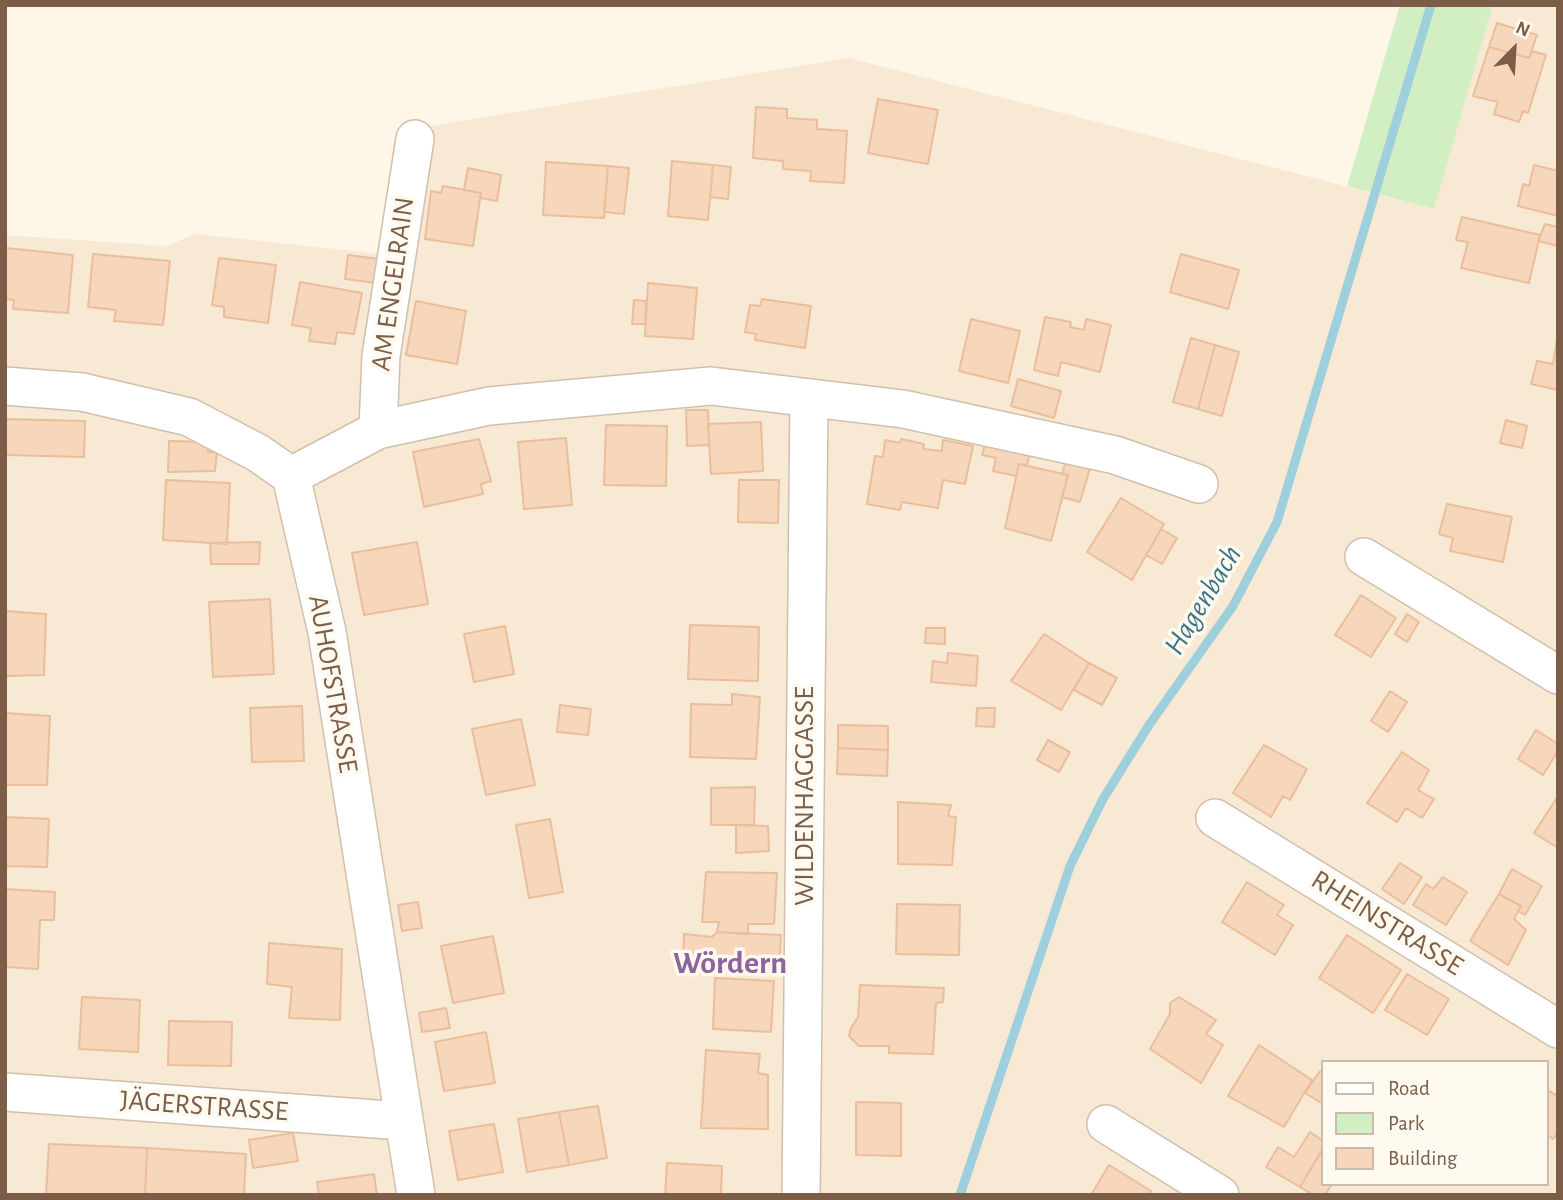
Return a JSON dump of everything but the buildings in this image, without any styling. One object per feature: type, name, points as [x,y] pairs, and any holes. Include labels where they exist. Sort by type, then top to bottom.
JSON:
[{"type":"street","name":"AM ENGELRAIN","points":[[378,430],[381,356],[415,139]]},
{"type":"street","points":[[5,386],[82,392],[189,417],[258,453],[291,476],[378,430],[489,406],[711,386],[903,409],[1115,455],[1199,484]]},
{"type":"street","name":"WILDENHAGGASSE","points":[[801,1195],[809,398]]},
{"type":"street","name":"AUHOFSTRASSE","points":[[291,476],[327,632],[416,1195]]},
{"type":"street","points":[[1364,557],[1558,675]]},
{"type":"street","name":"RHEINSTRASSE","points":[[1215,818],[1558,1028]]},
{"type":"street","name":"JÄGERSTRASSE","points":[[5,1092],[403,1121]]},
{"type":"street","points":[[1106,1124],[1220,1195]]},
{"type":"shaded area","points":[[1493,5],[1558,5],[1558,1195],[5,1195],[5,235],[166,246],[196,234],[382,254],[405,130],[849,58],[1434,209]]},
{"type":"green space","points":[[1400,5],[1493,5],[1434,209],[1347,186]]},
{"type":"waterway","name":"Hagenbach","points":[[960,1195],[1070,866],[1103,799],[1149,725],[1233,606],[1277,522],[1431,5]]},
{"type":"district","name":"Wördern","points":[[730,963]]}]
